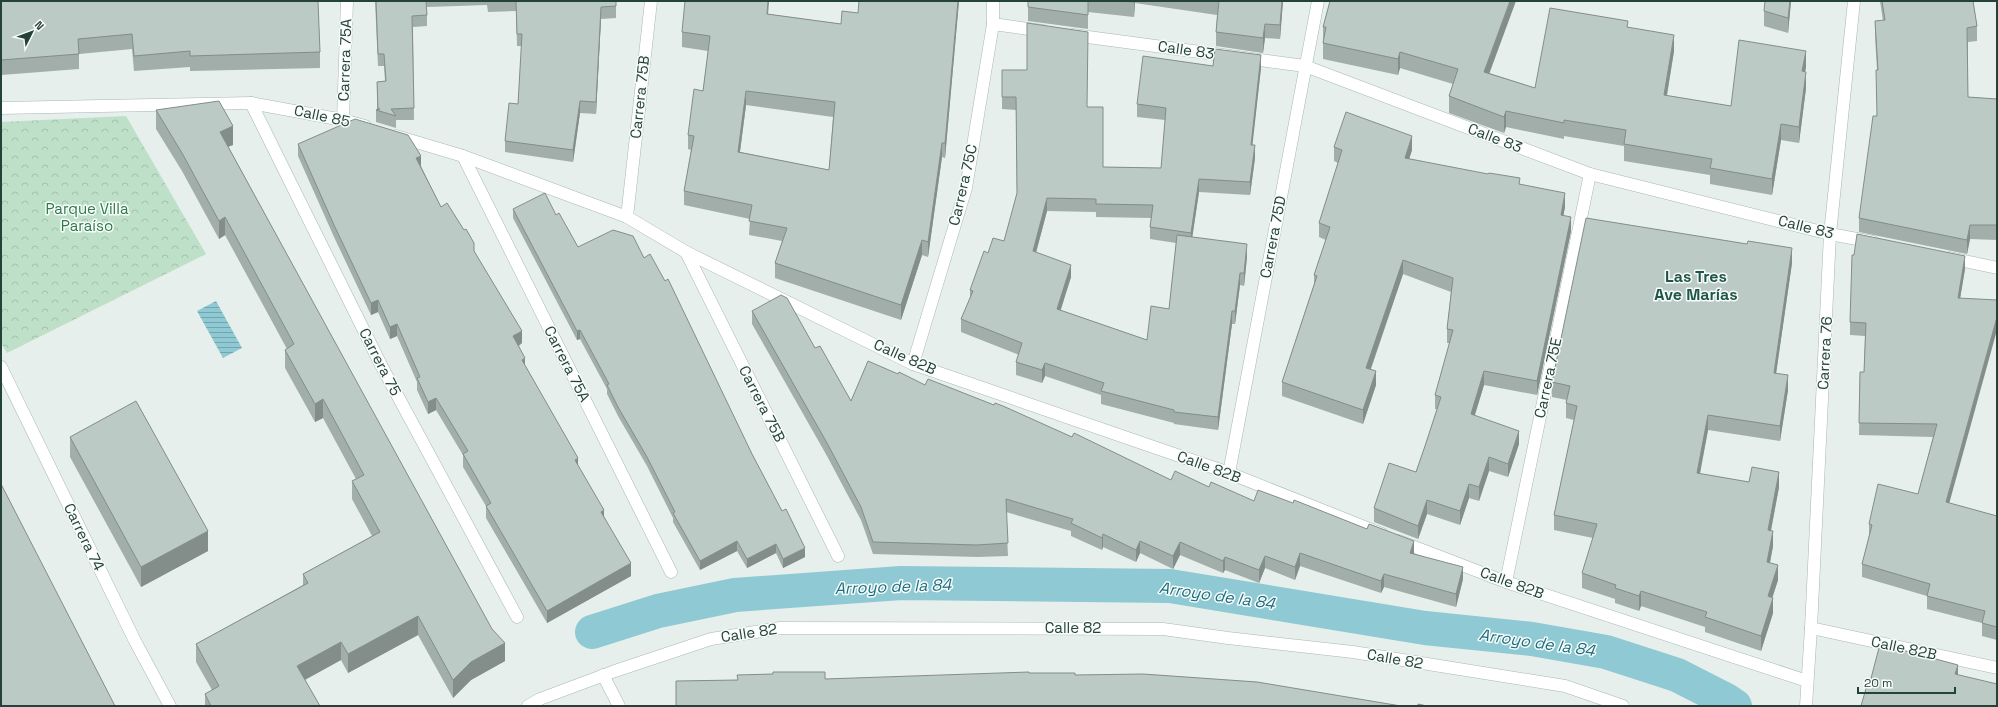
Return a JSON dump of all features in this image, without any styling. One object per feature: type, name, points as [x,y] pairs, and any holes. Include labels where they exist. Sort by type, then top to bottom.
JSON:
[{"type":"street","name":"Carrera 75A","points":[[343,120],[347,1]]},
{"type":"street","name":"Carrera 75B","points":[[627,217],[651,1]]},
{"type":"street","name":"Carrera 75C","points":[[913,364],[966,188],[993,24],[993,1]]},
{"type":"street","name":"Carrera 75D","points":[[1228,474],[1318,1]]},
{"type":"street","name":"Carrera 76","points":[[1806,706],[1830,234],[1854,1]]},
{"type":"street","name":"Calle 83","points":[[993,24],[1305,66],[1590,174],[1830,234],[1883,244]]},
{"type":"street","name":"Calle 85","points":[[1,108],[251,102],[343,120],[373,129]]},
{"type":"street","name":"Carrera 75","points":[[251,102],[381,365],[516,617]]},
{"type":"street","points":[[388,133],[463,156],[627,217]]},
{"type":"street","name":"Carrera 75A","points":[[463,156],[671,572]]},
{"type":"street","name":"Carrera 75E","points":[[1506,582],[1590,174]]},
{"type":"street","name":"Calle 82B","points":[[627,217],[686,252],[913,364],[1228,474],[1506,582],[1808,681]]},
{"type":"street","name":"Carrera 75B","points":[[686,252],[838,556]]},
{"type":"street","points":[[1936,255],[1997,268]]},
{"type":"street","name":"Carrera 74","points":[[1,367],[135,641],[170,706]]},
{"type":"street","name":"Calle 82","points":[[528,706],[540,699],[603,675],[710,639],[780,628],[1163,629],[1353,652],[1565,686],[1623,706]]},
{"type":"street","name":"Calle 82B","points":[[1811,628],[1997,668]]},
{"type":"street","points":[[603,675],[619,706]]},
{"type":"green space","name":"Parque Villa Paraíso","points":[[126,116],[206,254],[7,353],[1,343],[1,122]]},
{"type":"water","points":[[216,301],[242,348],[223,358],[197,311]]},
{"type":"building","points":[[1,1],[318,1],[320,52],[190,56],[190,51],[134,56],[132,34],[78,39],[79,54],[1,60]]},
{"type":"building","points":[[376,1],[426,1],[427,15],[412,16],[414,108],[391,109],[396,116],[376,110],[380,109],[378,109],[377,82],[386,81],[384,54],[378,54]]},
{"type":"building","points":[[516,1],[616,1],[616,6],[601,7],[596,102],[580,101],[573,150],[505,141],[509,103],[518,104],[522,34],[517,34]]},
{"type":"building","points":[[685,1],[768,1],[767,14],[841,24],[842,11],[858,13],[859,1],[958,1],[945,143],[942,143],[928,242],[922,240],[901,305],[775,263],[787,228],[749,221],[752,205],[684,191],[694,136],[688,135],[694,89],[703,91],[710,36],[682,32]],"holes":[[[746,91],[835,102],[829,170],[738,152]]]},
{"type":"building","points":[[1028,1],[1088,1],[1088,15],[1028,7]]},
{"type":"building","points":[[1219,1],[1282,1],[1280,25],[1265,24],[1263,38],[1216,32]]},
{"type":"building","points":[[1330,1],[1510,1],[1484,72],[1535,88],[1550,8],[1628,21],[1627,27],[1674,35],[1664,95],[1731,106],[1739,40],[1806,51],[1802,71],[1806,72],[1799,127],[1781,124],[1772,179],[1710,168],[1712,159],[1624,144],[1626,130],[1564,120],[1564,123],[1506,111],[1504,117],[1449,96],[1458,69],[1400,52],[1398,59],[1323,43],[1326,27],[1323,27]]},
{"type":"building","points":[[1765,1],[1790,1],[1788,18],[1764,11]]},
{"type":"building","points":[[1882,1],[1973,1],[1977,26],[1967,28],[1968,97],[1997,99],[1997,225],[1970,225],[1967,240],[1859,218],[1873,116],[1877,116],[1876,70],[1878,70],[1875,21],[1885,20]]},
{"type":"building","points":[[1027,23],[1088,32],[1087,107],[1103,107],[1103,167],[1161,168],[1166,108],[1137,104],[1143,56],[1213,66],[1215,49],[1261,55],[1251,145],[1255,145],[1250,182],[1199,179],[1191,233],[1150,227],[1153,205],[1096,204],[1096,199],[1047,198],[1033,251],[1071,265],[1057,309],[1147,340],[1151,306],[1169,309],[1177,235],[1247,244],[1244,273],[1240,273],[1235,311],[1232,311],[1218,417],[1174,412],[1174,410],[1101,391],[1104,383],[1045,363],[1042,370],[1016,362],[1022,343],[961,319],[973,291],[970,290],[984,251],[988,253],[993,238],[1004,241],[1017,193],[1016,97],[1002,97],[1002,70],[1027,70]]},
{"type":"building","points":[[219,101],[233,126],[220,132],[492,629],[505,643],[471,662],[453,680],[418,616],[348,654],[341,642],[297,666],[320,706],[211,706],[205,694],[219,686],[196,644],[308,583],[303,574],[380,532],[352,481],[364,475],[323,399],[315,404],[285,350],[294,344],[225,217],[219,221],[182,153],[156,110]]},
{"type":"building","points":[[1346,112],[1412,136],[1405,158],[1488,174],[1520,178],[1519,184],[1565,193],[1561,215],[1571,217],[1537,381],[1484,371],[1471,414],[1519,431],[1508,464],[1489,457],[1479,487],[1469,484],[1460,511],[1427,500],[1418,526],[1374,508],[1389,463],[1416,472],[1425,446],[1441,397],[1435,395],[1453,330],[1447,329],[1453,278],[1403,260],[1366,368],[1376,371],[1363,410],[1282,382],[1317,276],[1314,275],[1330,227],[1319,223],[1342,150],[1334,147]]},
{"type":"building","points":[[355,119],[408,135],[421,156],[416,158],[441,207],[447,203],[464,230],[466,229],[474,243],[474,251],[522,331],[513,336],[525,358],[522,360],[578,458],[575,460],[604,510],[601,512],[631,563],[547,611],[486,506],[491,503],[463,454],[468,451],[436,398],[428,402],[417,378],[420,377],[397,324],[390,327],[378,300],[371,303],[298,144]]},
{"type":"building","points":[[545,193],[556,215],[559,213],[578,247],[613,230],[633,236],[644,258],[650,254],[665,281],[668,279],[752,454],[782,511],[786,509],[805,548],[783,559],[776,544],[747,559],[737,541],[700,561],[673,513],[675,512],[647,457],[618,407],[607,385],[609,384],[580,330],[577,331],[513,209]]},
{"type":"building","points":[[1586,218],[1747,244],[1748,241],[1792,248],[1774,373],[1788,375],[1780,426],[1708,415],[1697,473],[1749,482],[1752,467],[1779,472],[1768,530],[1773,531],[1767,562],[1778,565],[1768,596],[1773,598],[1761,636],[1705,617],[1707,612],[1641,591],[1639,596],[1615,588],[1616,585],[1582,573],[1597,524],[1554,515],[1577,406],[1566,403],[1570,386],[1552,382]]},
{"type":"building","points":[[1857,234],[1965,256],[1958,298],[1997,300],[1997,317],[1946,502],[1997,516],[1997,627],[1982,623],[1985,611],[1927,596],[1930,584],[1862,564],[1872,525],[1869,524],[1878,484],[1918,494],[1937,424],[1859,423],[1860,372],[1864,372],[1866,323],[1850,322],[1852,255],[1854,255]]},
{"type":"building","points":[[781,295],[787,298],[815,348],[820,346],[851,401],[868,361],[898,374],[899,372],[925,385],[928,379],[994,405],[995,403],[1003,406],[1072,437],[1074,433],[1171,480],[1175,471],[1209,487],[1211,482],[1254,501],[1258,490],[1293,503],[1294,500],[1367,529],[1369,524],[1414,541],[1410,553],[1463,567],[1456,594],[1384,574],[1381,581],[1300,553],[1295,567],[1265,556],[1259,570],[1225,557],[1223,561],[1180,542],[1173,556],[1140,541],[1136,550],[1103,534],[1102,538],[1071,523],[1073,519],[1006,499],[1008,543],[977,545],[873,542],[861,507],[827,443],[752,311]]},
{"type":"building","points":[[136,401],[208,531],[141,567],[70,437]]},
{"type":"building","points":[[1,484],[115,706],[1,706]]},
{"type":"building","points":[[1880,644],[1958,665],[1955,674],[1997,684],[1997,706],[1861,706],[1867,685],[1869,686]]},
{"type":"building","points":[[773,672],[825,672],[825,679],[1029,672],[1075,673],[1075,675],[1143,674],[1257,682],[1401,706],[676,706],[676,681],[738,680],[737,675],[773,674]]},
{"type":"waterway","name":"Arroyo de la 84","points":[[592,632],[658,611],[735,595],[901,583],[1170,586],[1425,628],[1532,639],[1606,652],[1677,675],[1735,706]]},
{"type":"district","name":"Las Tres Ave Marías","points":[[1696,285]]}]
